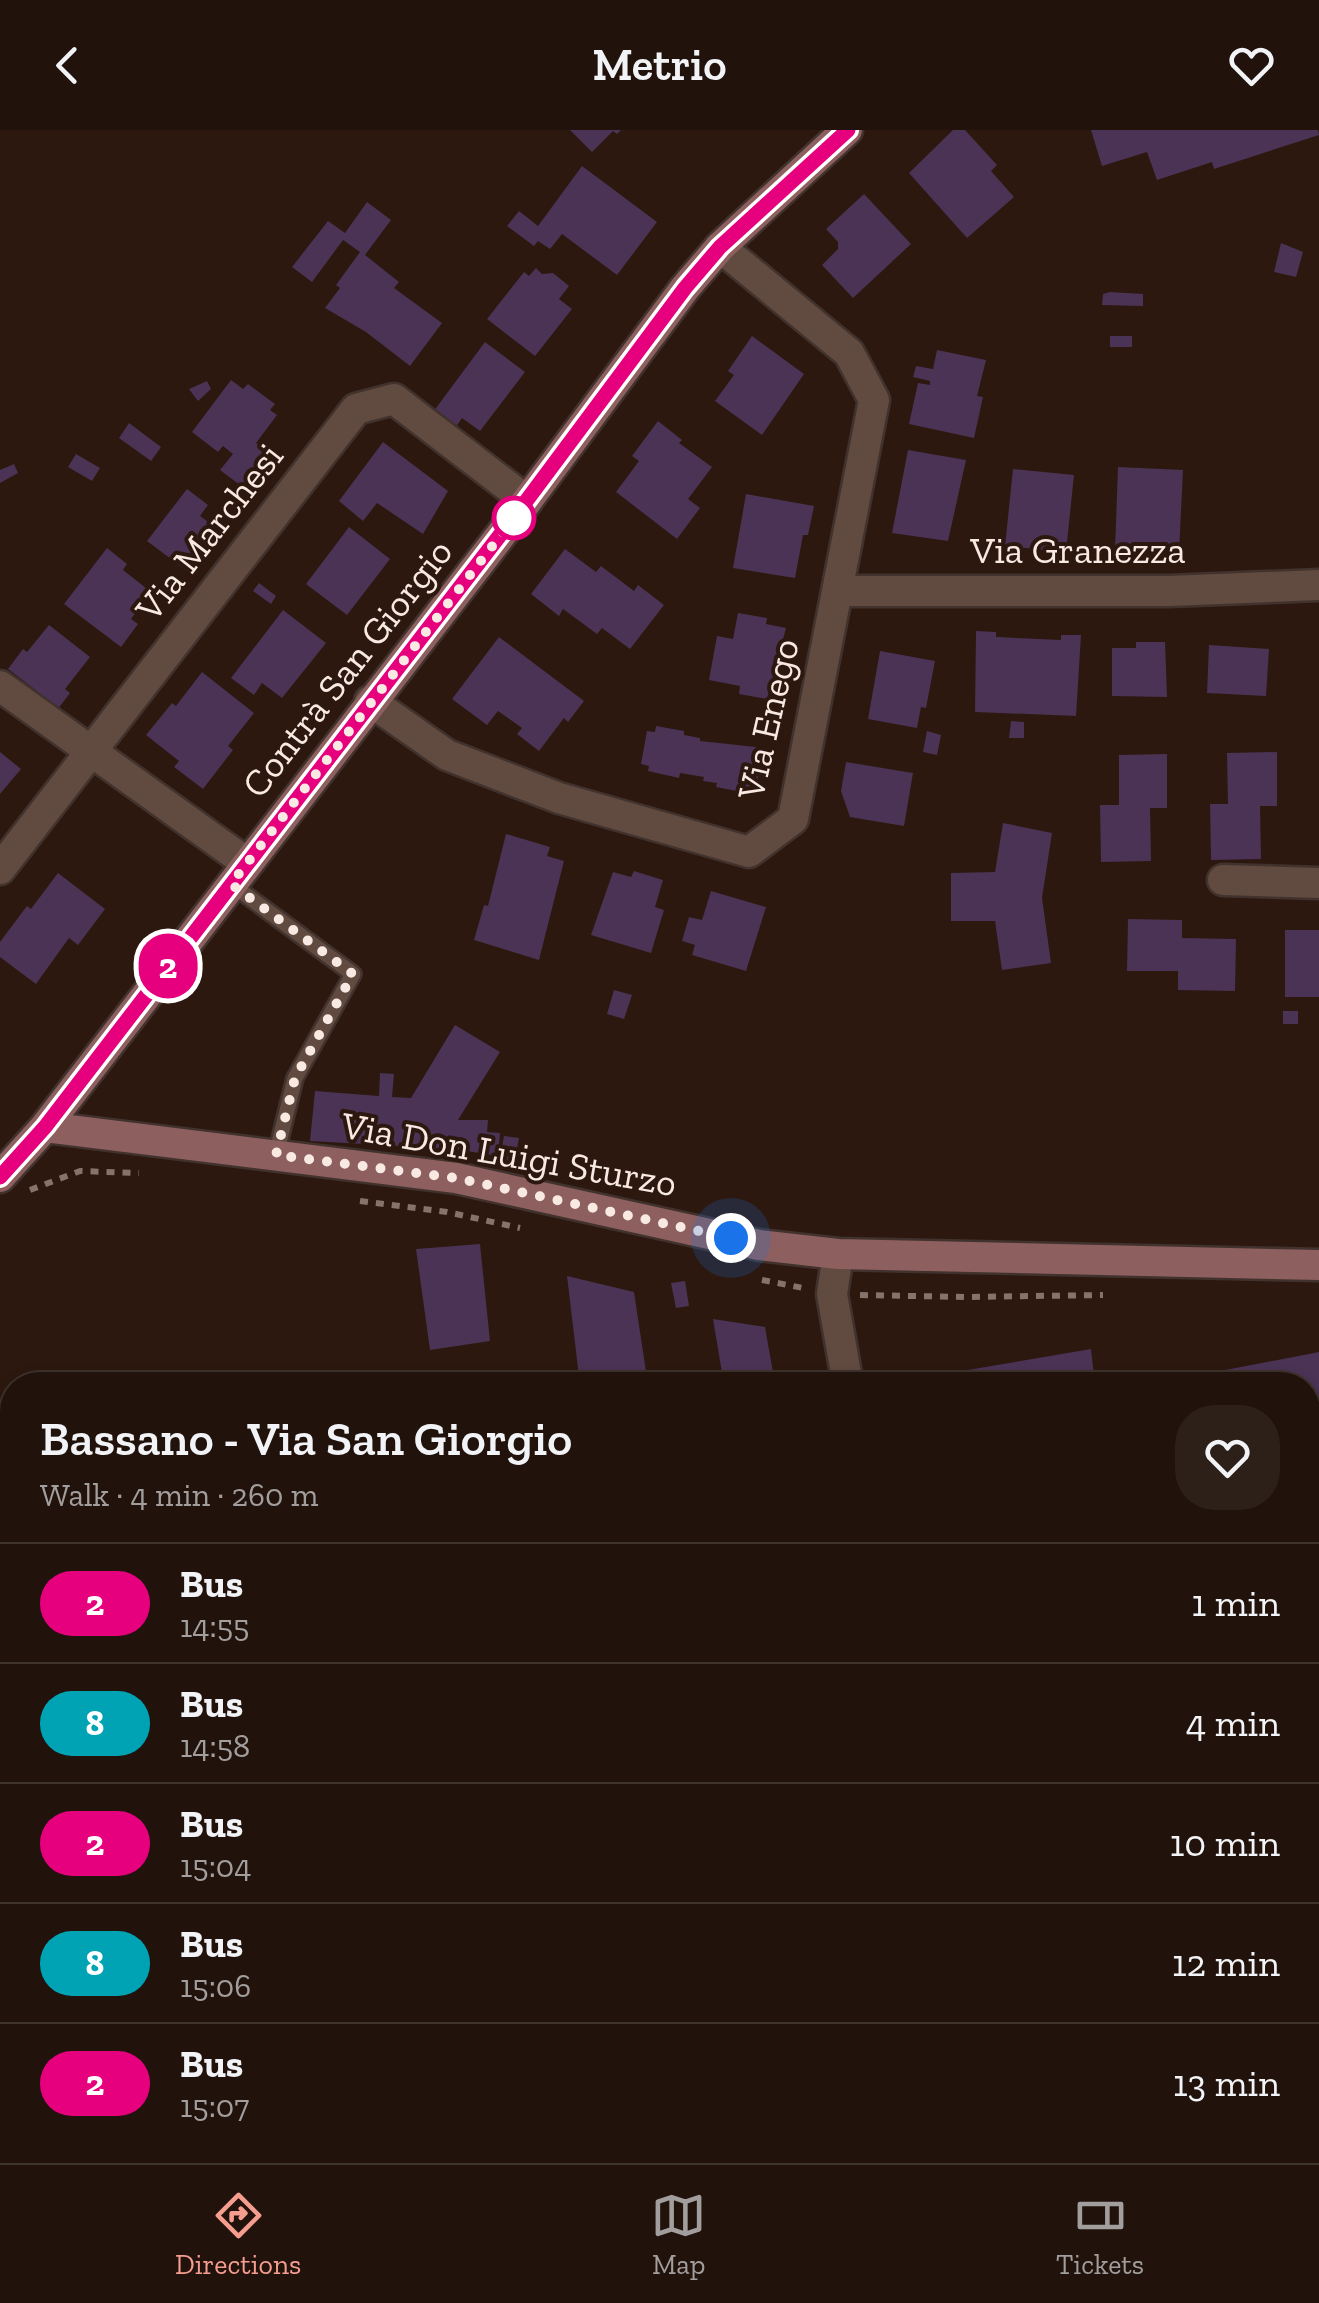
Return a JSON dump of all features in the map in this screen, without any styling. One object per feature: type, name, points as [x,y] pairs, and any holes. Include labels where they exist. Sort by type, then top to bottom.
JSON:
[{"type":"street","name":"Contrà San Giorgio","points":[[0,1177],[45,1127],[685,288],[720,247],[848,130]]},
{"type":"street","name":"Via Enego","points":[[370,702],[446,755],[560,798],[749,852],[792,819],[874,400],[849,353],[720,247]]},
{"type":"street","name":"Via Marchesi","points":[[0,869],[356,410],[394,399],[527,500]]},
{"type":"street","name":"Via Granezza","points":[[837,590],[1169,591],[1319,585]]},
{"type":"street","points":[[0,686],[90,750],[239,874]]},
{"type":"street","points":[[1223,880],[1319,883]]},
{"type":"street","name":"Via Don Luigi Sturzo","points":[[45,1127],[456,1178],[759,1244],[838,1254],[1319,1265]]},
{"type":"street","points":[[838,1254],[832,1294],[846,1372]]},
{"type":"lane","points":[[239,874],[353,974],[295,1078],[276,1155]]},
{"type":"building","points":[[570,130],[621,130],[617,134],[613,131],[592,152]]},
{"type":"building","points":[[953,130],[965,130],[997,165],[991,171],[1014,197],[967,238],[909,173]]},
{"type":"building","points":[[1091,130],[1318,130],[1319,135],[1214,169],[1212,162],[1157,180],[1147,152],[1102,166]]},
{"type":"building","points":[[582,166],[657,222],[617,275],[562,234],[550,249],[538,241],[534,246],[507,226],[519,211],[538,226]]},
{"type":"building","points":[[864,194],[911,244],[853,298],[822,265],[838,249],[838,242],[826,229]]},
{"type":"building","points":[[367,202],[391,220],[365,255],[399,282],[394,288],[442,323],[410,366],[366,332],[325,308],[360,252],[343,240],[312,282],[292,267],[328,221],[345,233]]},
{"type":"building","points":[[1281,243],[1303,252],[1296,277],[1274,272]]},
{"type":"building","points":[[536,268],[542,274],[553,273],[569,286],[559,299],[572,309],[535,356],[487,319],[524,272],[529,276]]},
{"type":"building","points":[[1103,294],[1143,294],[1143,306],[1102,305]]},
{"type":"building","points":[[752,336],[804,374],[762,435],[715,401],[734,375],[728,371]]},
{"type":"building","points":[[1110,336],[1132,336],[1132,347],[1110,347]]},
{"type":"building","points":[[485,342],[525,372],[480,431],[462,418],[455,428],[433,412]]},
{"type":"building","points":[[937,350],[986,360],[977,396],[983,397],[974,438],[909,424],[918,383],[930,385],[930,381],[913,377],[916,366],[933,369]]},
{"type":"building","points":[[231,380],[243,389],[248,384],[275,404],[270,410],[277,415],[256,443],[278,460],[252,494],[220,470],[233,454],[223,446],[218,452],[192,432]]},
{"type":"building","points":[[207,381],[211,389],[198,401],[189,389]]},
{"type":"building","points":[[658,421],[682,440],[679,443],[712,467],[688,499],[700,508],[677,539],[616,492],[639,461],[632,456]]},
{"type":"building","points":[[129,423],[161,447],[151,461],[119,438]]},
{"type":"building","points":[[383,442],[448,491],[423,534],[377,503],[363,521],[339,501]]},
{"type":"building","points":[[908,450],[966,460],[948,541],[892,533]]},
{"type":"building","points":[[76,454],[100,468],[92,481],[68,467]]},
{"type":"building","points":[[14,464],[18,473],[0,483],[0,470]]},
{"type":"building","points":[[1118,467],[1183,470],[1179,553],[1115,550]]},
{"type":"building","points":[[1013,469],[1074,475],[1066,552],[1005,546]]},
{"type":"building","points":[[187,489],[208,505],[200,516],[222,532],[191,574],[147,541]]},
{"type":"building","points":[[746,494],[814,506],[808,535],[803,535],[795,578],[733,568]]},
{"type":"building","points":[[349,527],[390,559],[347,615],[306,584]]},
{"type":"building","points":[[107,548],[127,564],[123,570],[151,592],[131,619],[138,624],[121,647],[64,604]]},
{"type":"building","points":[[565,549],[596,572],[601,566],[634,591],[638,585],[664,605],[630,649],[602,628],[597,634],[563,609],[559,616],[531,594]]},
{"type":"building","points":[[259,583],[276,596],[271,604],[253,591]]},
{"type":"building","points":[[283,610],[326,643],[282,698],[262,683],[254,695],[231,678]]},
{"type":"building","points":[[738,613],[767,618],[766,624],[786,628],[767,699],[739,694],[740,686],[709,680],[717,636],[733,639]]},
{"type":"building","points":[[49,625],[90,657],[65,689],[70,693],[54,714],[33,697],[37,691],[8,669]]},
{"type":"building","points":[[976,631],[996,632],[996,637],[1061,640],[1061,635],[1081,635],[1076,716],[975,712]]},
{"type":"building","points":[[499,637],[584,701],[568,722],[564,718],[539,751],[517,734],[522,728],[498,711],[487,725],[452,699]]},
{"type":"building","points":[[1136,642],[1165,642],[1167,697],[1112,696],[1112,648],[1136,648]]},
{"type":"building","points":[[1209,645],[1269,649],[1266,696],[1207,693]]},
{"type":"building","points":[[880,651],[935,661],[926,708],[921,707],[917,728],[868,719]]},
{"type":"building","points":[[202,672],[254,713],[228,746],[233,750],[203,789],[174,767],[179,761],[146,735],[172,703],[176,706]]},
{"type":"building","points":[[1011,721],[1024,722],[1024,738],[1009,738]]},
{"type":"building","points":[[656,726],[684,731],[684,735],[700,741],[756,747],[755,754],[762,755],[756,788],[748,787],[747,793],[716,787],[717,783],[703,781],[704,777],[680,773],[679,778],[648,771],[649,766],[641,764],[647,731],[655,732]]},
{"type":"building","points":[[927,731],[941,735],[937,755],[923,752]]},
{"type":"building","points":[[0,752],[21,769],[0,794]]},
{"type":"building","points":[[1277,752],[1277,806],[1260,806],[1261,859],[1211,860],[1210,804],[1228,804],[1227,753]]},
{"type":"building","points":[[1167,754],[1167,808],[1150,808],[1151,861],[1101,862],[1100,805],[1119,805],[1119,755]]},
{"type":"building","points":[[846,762],[913,773],[904,826],[850,817],[841,791]]},
{"type":"building","points":[[1003,823],[1052,833],[1042,898],[1051,963],[1002,970],[995,921],[951,921],[951,873],[995,872]]},
{"type":"building","points":[[506,834],[550,847],[547,856],[564,861],[539,960],[474,940],[484,905],[488,906]]},
{"type":"building","points":[[634,871],[663,880],[655,907],[664,910],[651,953],[591,935],[613,872],[631,877]]},
{"type":"building","points":[[58,873],[105,909],[78,945],[69,938],[36,984],[0,957],[0,942]]},
{"type":"building","points":[[711,891],[766,907],[746,971],[692,955],[695,945],[682,941],[689,917],[702,920]]},
{"type":"building","points":[[1128,919],[1182,920],[1182,938],[1236,939],[1235,991],[1178,990],[1178,971],[1127,971]]},
{"type":"building","points":[[1285,930],[1319,930],[1319,997],[1285,997]]},
{"type":"building","points":[[614,990],[632,995],[624,1019],[607,1014]]},
{"type":"building","points":[[1283,1011],[1298,1011],[1298,1024],[1283,1024]]},
{"type":"building","points":[[455,1025],[500,1052],[458,1120],[488,1120],[487,1132],[500,1133],[498,1156],[454,1149],[310,1141],[315,1091],[379,1096],[380,1073],[394,1074],[392,1097],[411,1098]]},
{"type":"building","points":[[504,1136],[519,1138],[514,1165],[499,1163]]},
{"type":"building","points":[[480,1244],[490,1341],[430,1350],[416,1249]]},
{"type":"building","points":[[567,1276],[634,1292],[646,1372],[578,1372]]},
{"type":"building","points":[[685,1281],[689,1306],[676,1308],[671,1283]]},
{"type":"building","points":[[713,1319],[765,1327],[773,1372],[722,1372]]},
{"type":"building","points":[[1091,1349],[1094,1372],[956,1372]]},
{"type":"building","points":[[1319,1352],[1319,1372],[1215,1372]]},
{"type":"bus line","name":"2","points":[[0,1177],[45,1127],[685,288],[720,247],[848,130]]},
{"type":"route","points":[[514,518],[231,884],[353,974],[295,1078],[276,1155],[456,1178],[731,1238]]}]
